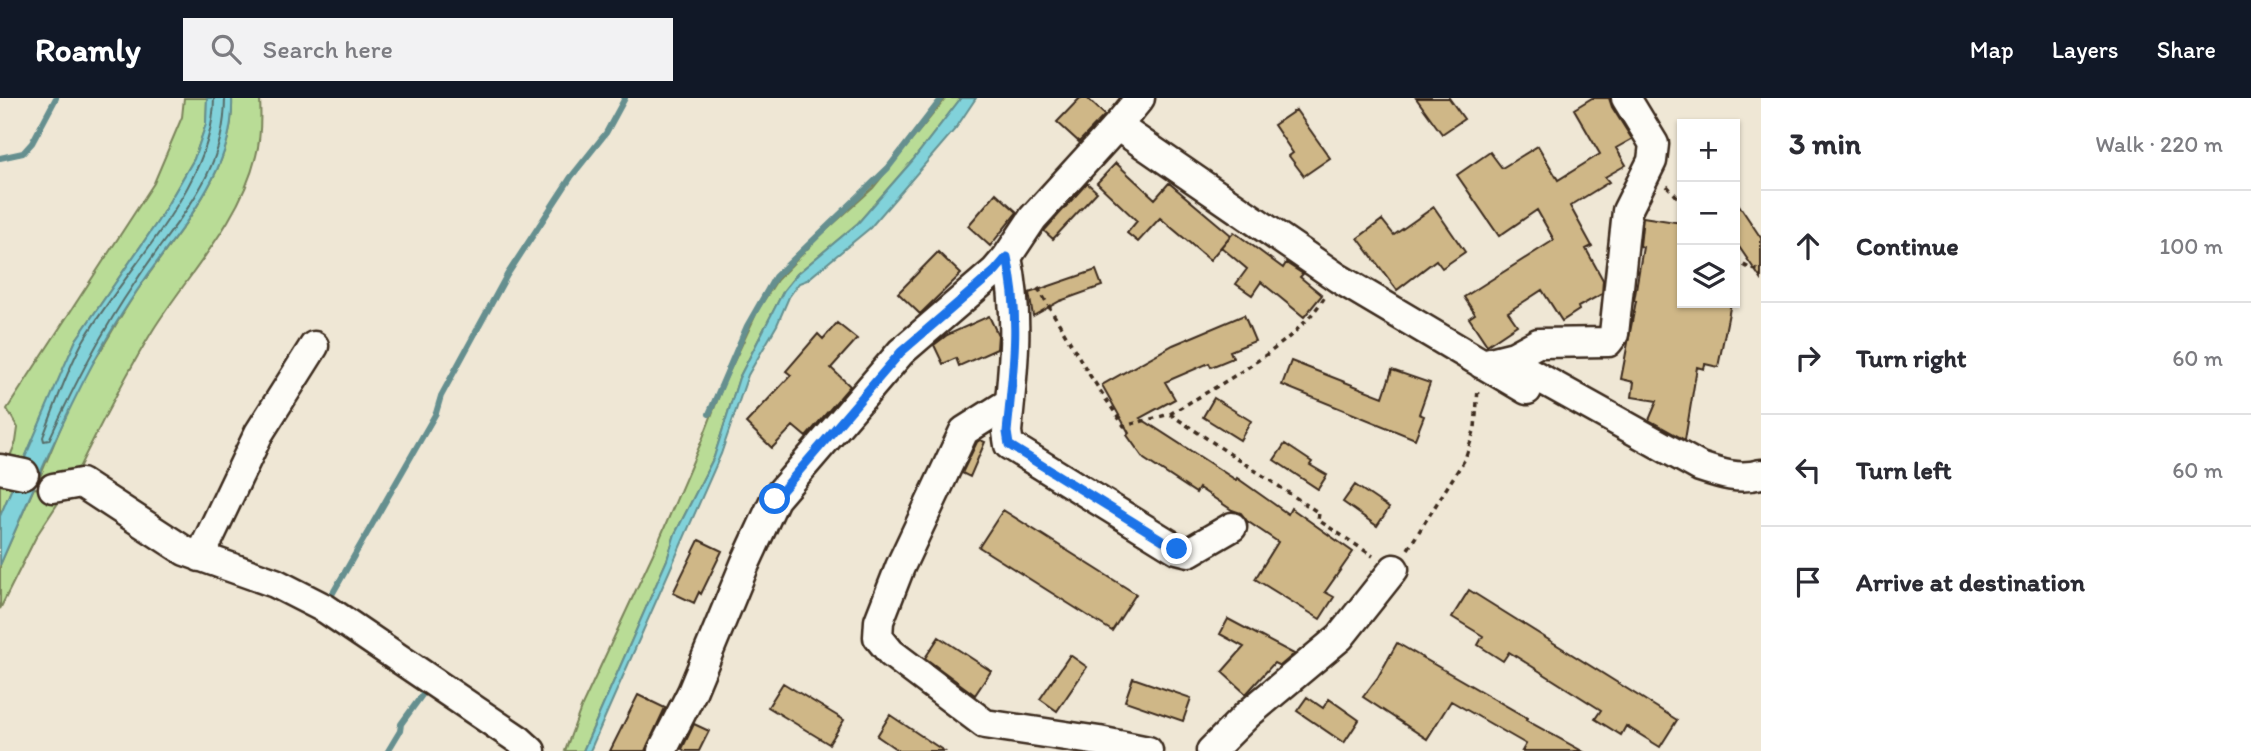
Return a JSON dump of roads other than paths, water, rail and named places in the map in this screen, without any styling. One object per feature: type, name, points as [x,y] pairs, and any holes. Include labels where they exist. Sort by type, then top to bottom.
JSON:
[{"type":"street","points":[[662,751],[692,692],[775,499],[901,352],[995,271],[1033,218],[1140,98]]},
{"type":"street","points":[[1482,364],[1514,356],[1538,343],[1608,342],[1615,334],[1627,211],[1652,161],[1654,144],[1626,98]]},
{"type":"street","points":[[1117,126],[1338,278],[1527,390]]},
{"type":"street","points":[[1007,257],[1014,290],[1016,337],[1007,432],[1009,445],[1177,549],[1189,552],[1232,527]]},
{"type":"street","points":[[200,557],[259,433],[314,346]]},
{"type":"street","points":[[1482,364],[1529,372],[1700,467],[1746,478],[1761,474]]},
{"type":"street","points":[[1010,402],[964,431],[900,566],[879,621],[878,637],[891,653],[985,724],[1149,751]]},
{"type":"street","points":[[53,488],[81,483],[185,551],[275,583],[326,609],[519,740],[531,751]]},
{"type":"street","points":[[1211,751],[1248,714],[1340,638],[1394,569]]},
{"type":"water","points":[[207,98],[232,98],[231,124],[216,171],[205,193],[132,298],[97,355],[55,440],[0,565],[0,516],[62,371],[76,340],[158,221],[194,159],[206,124]]},
{"type":"water","points":[[961,98],[976,98],[956,128],[870,228],[807,280],[799,283],[789,297],[777,325],[748,375],[721,454],[590,751],[583,751],[667,560],[675,534],[714,457],[739,378],[784,290],[797,274],[858,223],[913,160]]},
{"type":"waterway","points":[[0,158],[23,153],[32,143],[56,98]]},
{"type":"waterway","points":[[332,600],[330,598],[436,413],[441,396],[507,275],[571,177],[606,133],[625,98]]},
{"type":"waterway","points":[[709,414],[747,326],[775,277],[888,168],[942,98]]},
{"type":"waterway","points":[[388,751],[400,731],[401,724],[425,691],[428,694]]}]
